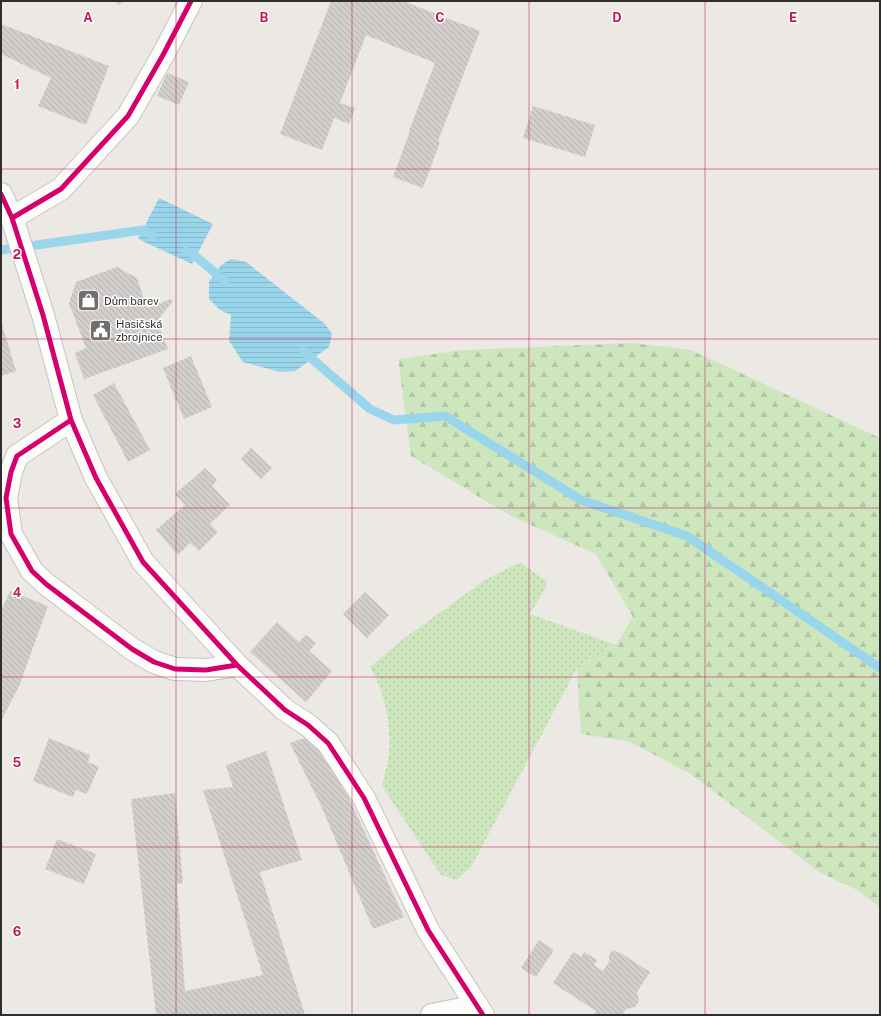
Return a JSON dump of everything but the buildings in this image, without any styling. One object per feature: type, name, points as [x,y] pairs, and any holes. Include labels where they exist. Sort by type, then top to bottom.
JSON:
[{"type":"street","points":[[12,218],[61,189],[128,116],[163,55],[191,1]]},
{"type":"street","points":[[1,194],[12,218],[43,315],[71,420],[96,478],[143,562],[237,666],[285,710],[308,725],[328,743],[364,798],[428,930],[480,1011],[432,1015]]},
{"type":"street","points":[[71,420],[17,456],[11,472],[6,498],[11,534],[32,571],[46,584],[132,649],[154,662],[183,670],[206,670],[237,666]]},
{"type":"green space","points":[[633,343],[691,350],[880,438],[880,907],[857,890],[819,872],[691,774],[630,742],[581,734],[577,668],[616,645],[633,617],[596,554],[511,516],[411,456],[398,359],[463,350]]},
{"type":"green space","points":[[520,562],[547,582],[545,589],[530,614],[616,645],[577,668],[471,867],[457,880],[441,875],[382,786],[388,757],[388,720],[380,687],[370,667],[402,640],[485,580]]},
{"type":"water","points":[[159,198],[213,224],[192,264],[138,239]]},
{"type":"water","points":[[231,259],[246,262],[325,324],[332,334],[329,347],[295,371],[280,372],[243,362],[229,341],[231,315],[220,310],[209,299],[209,282],[221,265]]},
{"type":"waterway","points":[[1,250],[143,230],[153,235]]},
{"type":"waterway","points":[[186,251],[194,255],[225,281]]},
{"type":"waterway","points":[[303,351],[370,409],[394,420],[445,416],[581,500],[687,536],[880,668]]},
{"type":"cycle path","points":[[12,218],[61,189],[128,116],[163,55],[191,1]]},
{"type":"cycle path","points":[[1,194],[12,218],[43,315],[71,420],[96,478],[143,562],[237,665],[285,710],[308,725],[328,743],[364,798],[428,930],[483,1015]]},
{"type":"cycle path","points":[[71,420],[17,456],[11,472],[6,498],[11,534],[32,571],[46,584],[132,649],[154,662],[175,669],[206,670],[237,665]]},
{"type":"place","name":"Dům barev","points":[[89,301]]},
{"type":"place","name":"Hasičská zbrojnice","points":[[100,330]]}]
